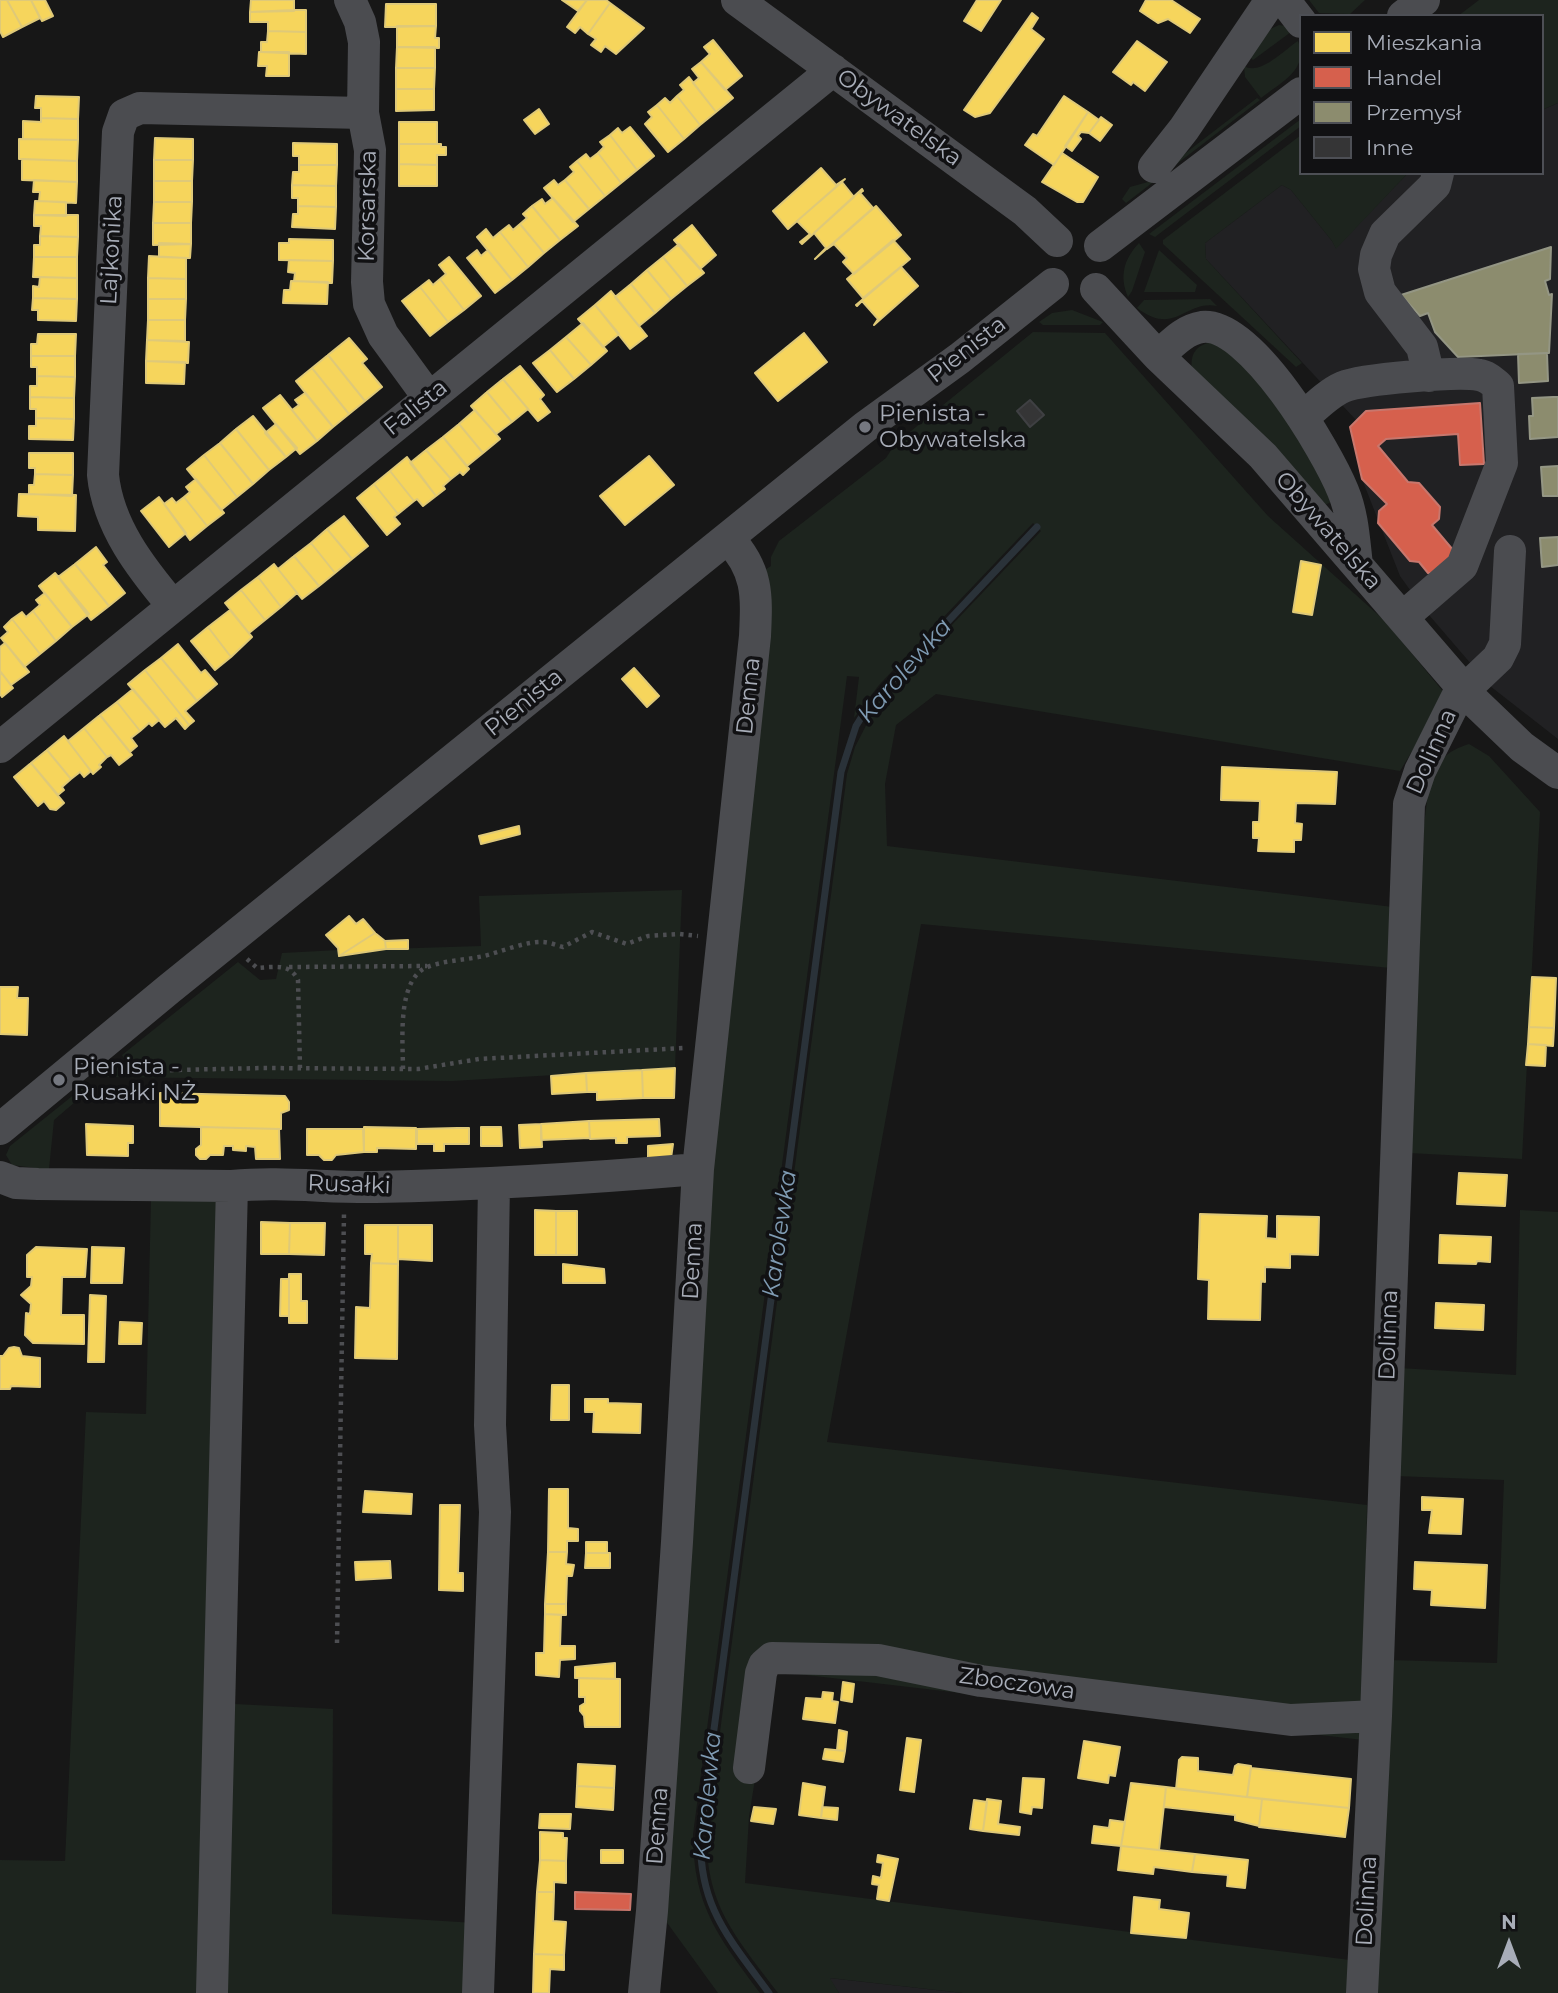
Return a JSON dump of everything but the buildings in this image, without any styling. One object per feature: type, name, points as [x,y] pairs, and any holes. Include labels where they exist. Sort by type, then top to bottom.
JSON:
[{"type":"street","name":"Korsarska","points":[[350,0],[360,22],[364,42],[363,113],[370,150],[369,304],[383,335],[429,398]]},
{"type":"street","name":"Obywatelska","points":[[737,0],[1025,211],[1057,241]]},
{"type":"street","points":[[1154,167],[1184,129],[1270,0]]},
{"type":"street","points":[[1284,0],[1299,19]]},
{"type":"street","points":[[1406,14],[1424,0]]},
{"type":"street","name":"Falista","points":[[0,747],[833,70]]},
{"type":"street","points":[[1100,246],[1299,95]]},
{"type":"street","name":"Lajkonika","points":[[173,606],[140,566],[105,497],[103,475],[118,132],[124,115],[140,108],[363,113]]},
{"type":"street","points":[[1429,376],[1422,347],[1380,292],[1374,269],[1376,255],[1385,234],[1434,185],[1437,175]]},
{"type":"street","points":[[1075,234],[1093,240],[1100,246],[1107,264],[1106,273],[1096,289],[1078,296],[1068,295],[1052,284],[1048,276],[1047,257],[1057,241],[1075,234]]},
{"type":"street","name":"Pienista","points":[[0,1129],[158,998],[866,427],[960,358],[1052,284]]},
{"type":"street","name":"Obywatelska","points":[[1096,289],[1158,356],[1263,456],[1498,726],[1558,773]]},
{"type":"street","points":[[1158,356],[1191,330],[1203,327],[1226,332],[1258,362],[1304,417],[1344,492],[1351,517],[1357,565]]},
{"type":"street","points":[[1304,417],[1341,388],[1353,384],[1429,376],[1479,375],[1489,378],[1498,386],[1502,463],[1462,566],[1403,617]]},
{"type":"street","name":"Denna","points":[[644,1993],[652,1911],[681,1476],[698,1169],[757,601],[748,563],[728,538]]},
{"type":"street","name":"Dolinna","points":[[1362,1993],[1376,1716],[1409,804],[1420,771],[1457,697],[1498,658],[1505,644],[1510,551]]},
{"type":"street","name":"Rusałki","points":[[0,1177],[16,1183],[232,1186],[261,1183],[344,1188],[494,1184],[698,1169]]},
{"type":"street","points":[[478,1993],[495,1512],[490,1425],[494,1184]]},
{"type":"street","points":[[212,1993],[232,1186]]},
{"type":"street","name":"Zboczowa","points":[[749,1768],[761,1673],[764,1665],[772,1658],[878,1660],[981,1681],[1291,1720],[1376,1716]]},
{"type":"path","points":[[252,965],[257,968],[429,966],[481,957],[540,942],[563,947],[592,932],[626,944],[648,936],[680,934],[723,940]]},
{"type":"path","points":[[403,1069],[406,995],[419,971],[429,966]]},
{"type":"path","points":[[288,967],[298,980],[300,1068]]},
{"type":"path","points":[[121,1064],[133,1071],[403,1069],[451,1066],[490,1059],[688,1048]]},
{"type":"path","points":[[337,1643],[344,1188]]},
{"type":"shaded area","points":[[1309,0],[1365,0],[1350,14],[1319,13]]},
{"type":"shaded area","points":[[1479,0],[1558,0],[1558,103],[1544,109],[1544,14],[1461,14]]},
{"type":"shaded area","points":[[1279,25],[1285,26],[1291,32],[1253,60],[1250,57],[1268,30]]},
{"type":"shaded area","points":[[1298,41],[1297,67],[1284,81],[1261,98],[1245,77],[1244,66],[1257,68]]},
{"type":"shaded area","points":[[1257,98],[1260,100],[1126,203],[1122,199],[1130,187],[1148,182]]},
{"type":"shaded area","points":[[1558,103],[1558,739],[1490,686],[1423,608],[1400,576],[1362,479],[1350,427],[1356,420],[1206,259],[1205,243],[1282,185],[1291,190],[1336,248],[1406,175],[1544,175],[1544,109]]},
{"type":"shaded area","points":[[1299,121],[1299,128],[1155,237],[1149,234]]},
{"type":"shaded area","points":[[1299,137],[1299,175],[1406,175],[1336,249],[1291,190],[1282,185],[1205,243],[1206,259],[1302,363],[1296,367],[1163,244],[1163,240]]},
{"type":"shaded area","points":[[1139,243],[1145,252],[1128,297],[1124,282],[1125,268]]},
{"type":"shaded area","points":[[1159,250],[1197,285],[1195,292],[1144,292]]},
{"type":"shaded area","points":[[1210,299],[1217,306],[1196,308],[1171,319],[1150,316],[1137,308],[1144,300]]},
{"type":"shaded area","points":[[1072,310],[1103,322],[1100,325],[1043,325],[1039,322],[1052,313]]},
{"type":"shaded area","points":[[1033,332],[1105,333],[1268,516],[1385,621],[1446,695],[1400,771],[936,694],[896,725],[885,784],[887,846],[1393,907],[1391,968],[921,924],[827,1442],[1367,1505],[1363,1740],[772,1671],[749,1817],[745,1883],[1350,1960],[1349,1993],[963,1993],[830,1978],[839,1993],[778,1993],[736,1936],[717,1899],[711,1879],[707,1856],[707,1830],[847,774],[855,747],[877,704],[1041,531],[1033,523],[879,685],[854,718],[859,677],[847,676],[693,1834],[698,1881],[711,1920],[760,1993],[718,1993],[660,1913],[712,1177],[763,571],[771,566],[771,557],[779,541],[886,458],[895,444]]},
{"type":"shaded area","points":[[1211,342],[1220,345],[1248,369],[1311,453],[1331,502],[1325,505],[1192,371],[1195,352]]},
{"type":"shaded area","points":[[1469,744],[1489,756],[1540,812],[1522,1159],[1409,1153],[1424,826],[1430,786],[1437,765],[1455,750]]},
{"type":"shaded area","points":[[682,890],[675,1068],[452,1081],[105,1077],[102,1072],[113,1065],[116,1069],[126,1062],[122,1055],[238,962],[260,980],[276,979],[282,953],[339,950],[339,956],[386,949],[481,946],[479,896]]},
{"type":"shaded area","points":[[86,1085],[89,1090],[54,1120],[49,1169],[37,1174],[35,1168],[12,1165],[6,1155],[10,1146]]},
{"type":"shaded area","points":[[245,1199],[235,1704],[333,1709],[332,1914],[491,1924],[489,1993],[0,1993],[0,1860],[65,1861],[86,1412],[146,1414],[151,1200]]},
{"type":"shaded area","points":[[1520,1210],[1558,1212],[1558,1993],[1373,1993],[1389,1660],[1497,1663],[1504,1480],[1395,1476],[1399,1368],[1516,1375]]},
{"type":"shaded area","points":[[829,1978],[963,1993],[839,1993]]},
{"type":"waterway","name":"Karolewka","points":[[769,1993],[740,1954],[717,1917],[709,1898],[701,1854],[701,1827],[841,772],[856,726],[869,705],[1037,527]]},
{"type":"place","name":"Pienista - Obywatelska","points":[[865,427]]},
{"type":"place","name":"Pienista - Rusałki NŻ","points":[[59,1080]]}]
